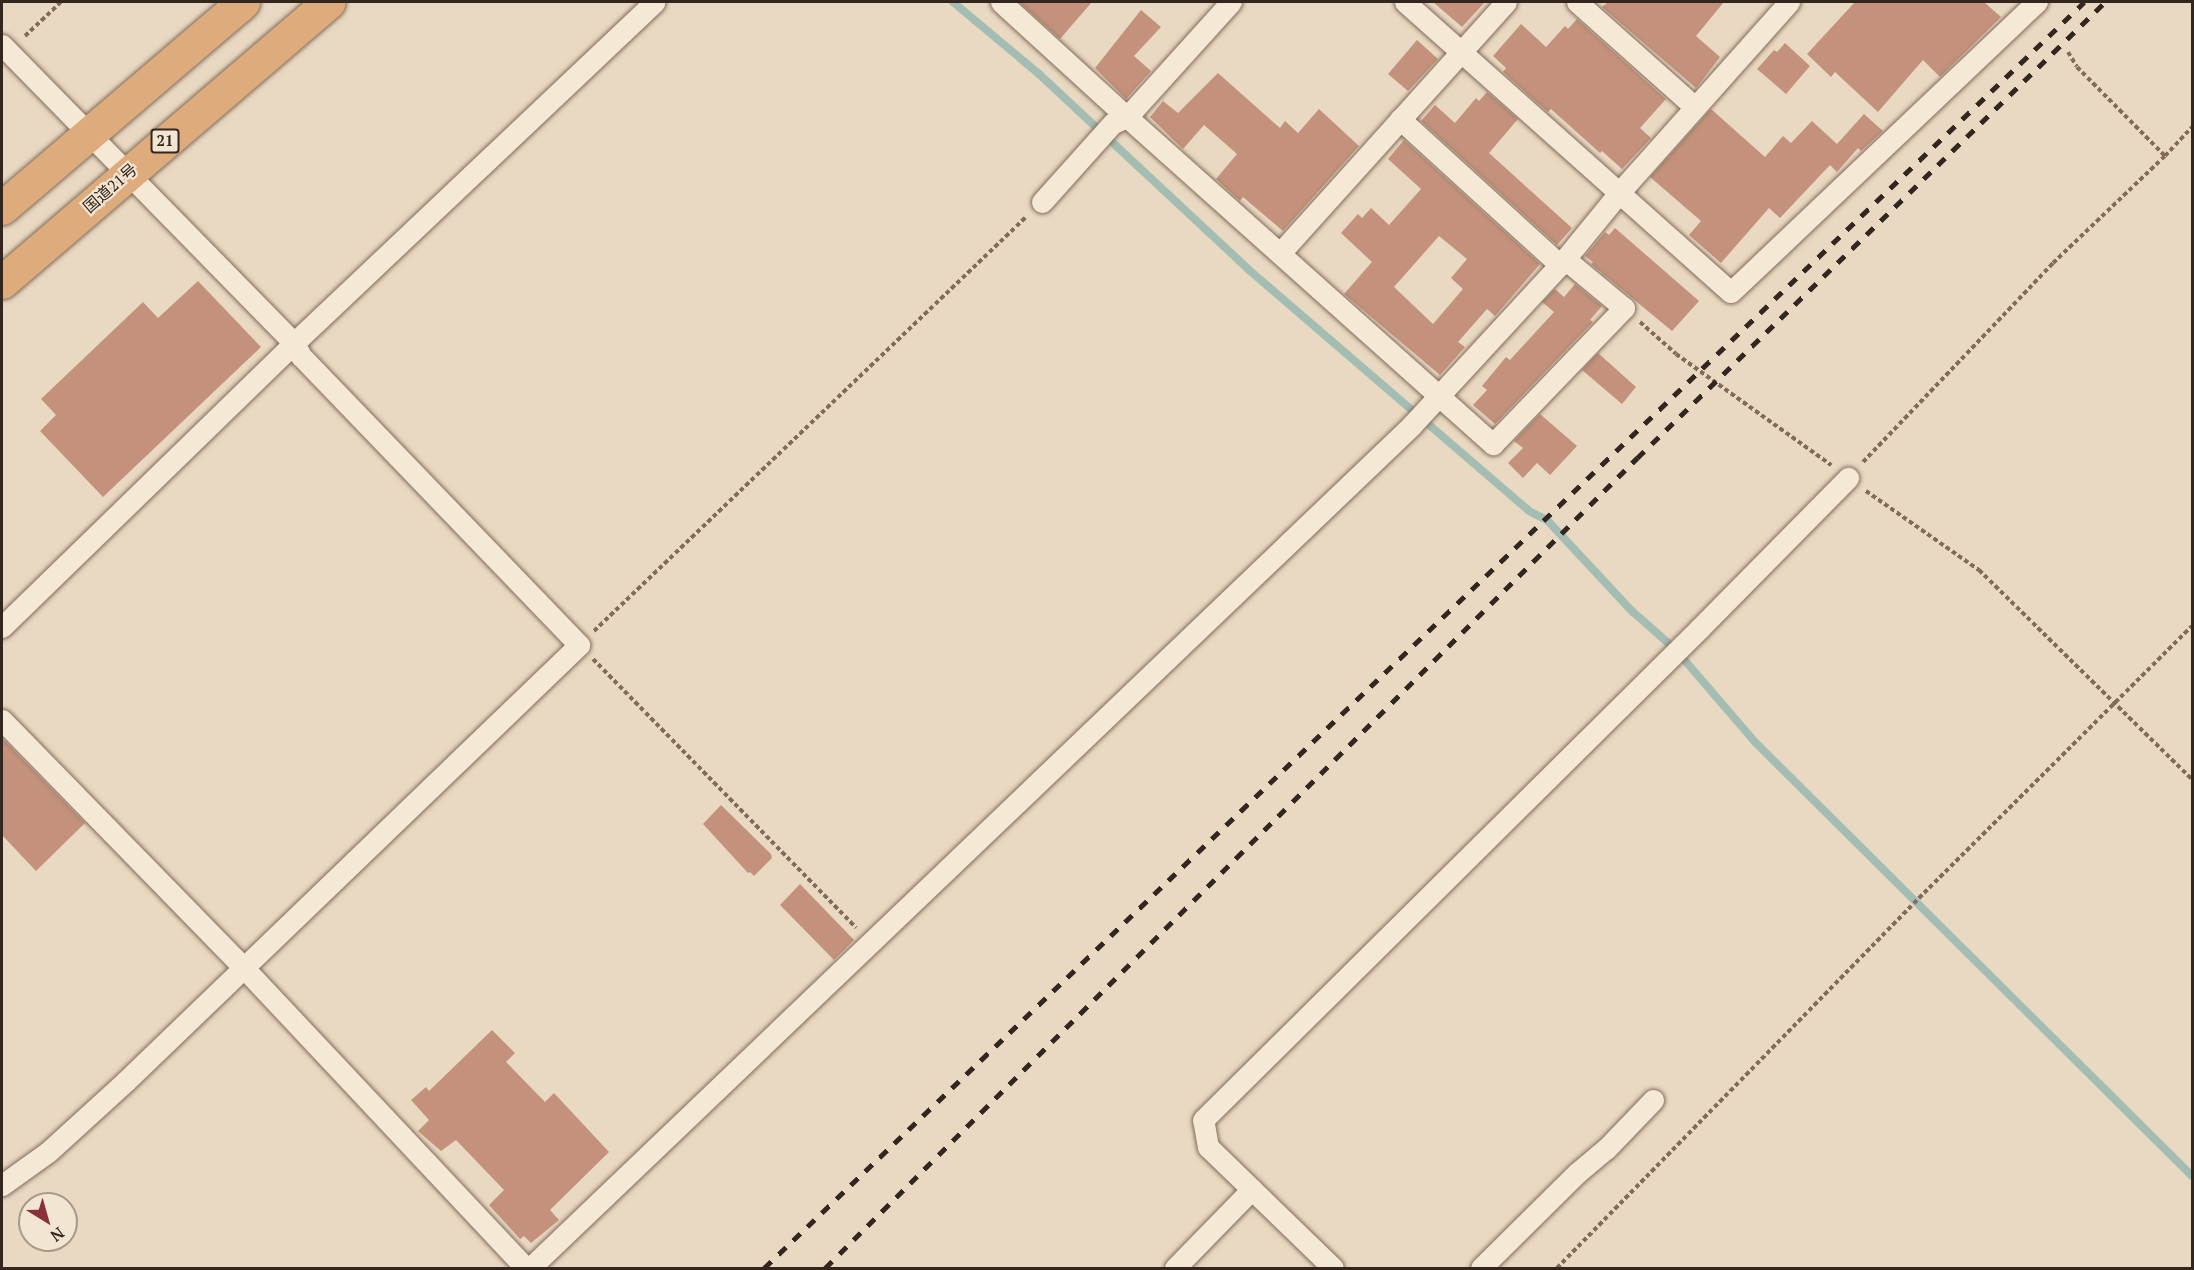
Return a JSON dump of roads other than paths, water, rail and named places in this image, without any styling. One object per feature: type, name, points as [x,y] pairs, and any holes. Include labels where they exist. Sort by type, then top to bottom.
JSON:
[{"type":"highway","points":[[2,208],[243,2]]},
{"type":"highway","name":"国道21号","points":[[2,282],[329,2]]},
{"type":"street","points":[[2,627],[294,343],[654,2]]},
{"type":"street","points":[[1001,2],[1120,120],[1281,252],[1435,399],[1493,444],[1624,308],[1563,262],[1400,119]]},
{"type":"street","points":[[1042,202],[1231,2]]},
{"type":"street","points":[[1405,2],[1462,50],[1618,194],[1731,292],[2033,3]]},
{"type":"street","points":[[1281,252],[1506,2]]},
{"type":"street","points":[[1577,2],[1695,107]]},
{"type":"street","points":[[2,720],[244,968],[528,1269],[1412,425],[1563,262],[1618,194],[1789,2]]},
{"type":"street","points":[[2,1185],[48,1152],[244,968],[579,645],[301,356],[294,343],[5,49]]},
{"type":"street","points":[[1333,1269],[1208,1146],[1203,1120],[1700,628],[1848,478]]},
{"type":"street","points":[[1481,1269],[1577,1173],[1606,1149],[1653,1100]]},
{"type":"street","points":[[1175,1269],[1251,1189]]},
{"type":"waterway","points":[[953,2],[1039,74],[1249,270],[1529,511],[1547,520],[1632,611],[1675,649],[1755,742],[2192,1176]]},
{"type":"railway","points":[[764,1268],[2084,2]]},
{"type":"railway","points":[[825,1268],[1637,458],[2105,2]]}]
